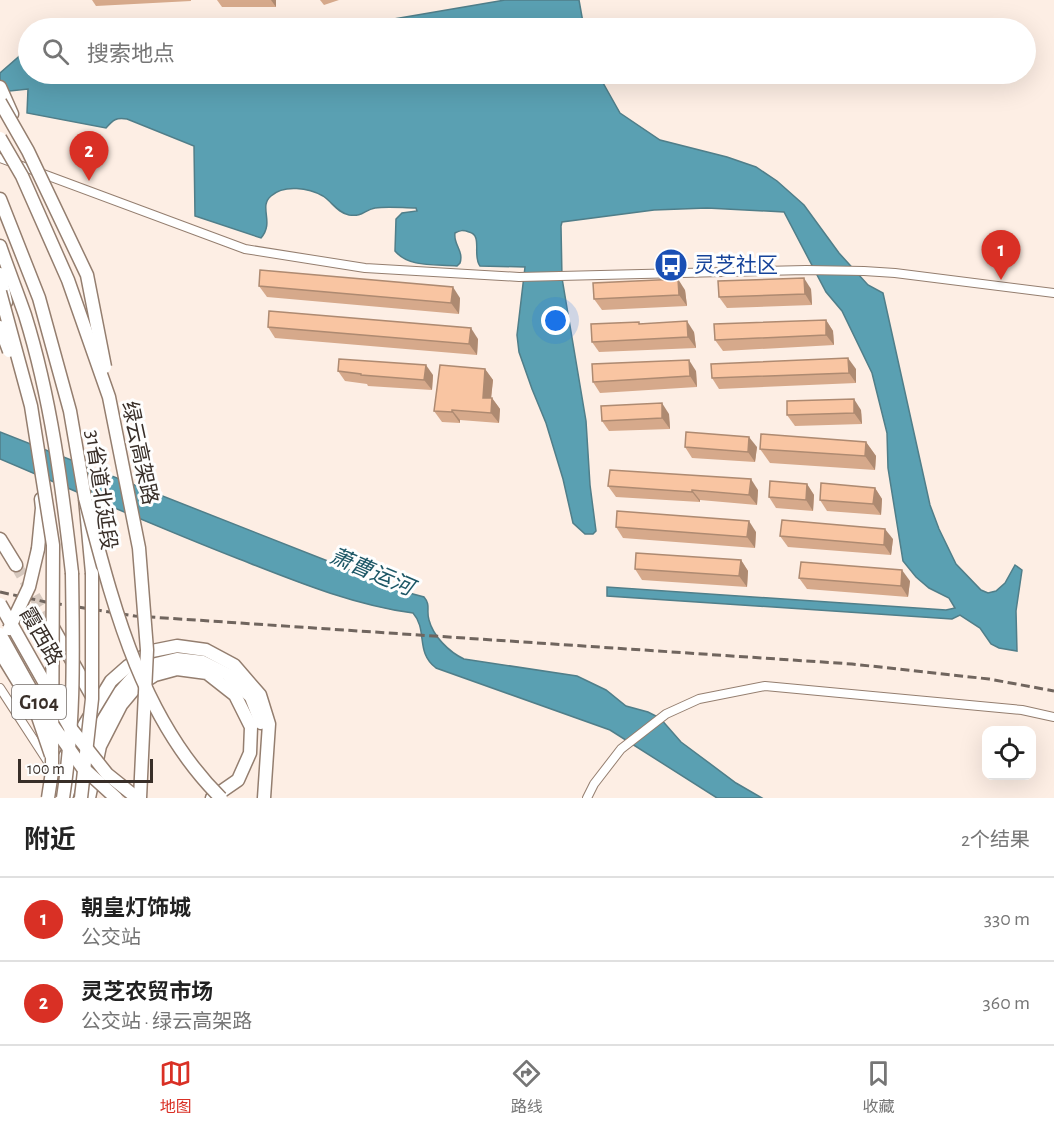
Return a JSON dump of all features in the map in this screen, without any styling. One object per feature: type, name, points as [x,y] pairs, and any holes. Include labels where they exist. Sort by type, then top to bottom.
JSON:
[{"type":"main road","points":[[0,87],[87,275],[139,548]]},
{"type":"main road","points":[[0,102],[28,151]]},
{"type":"main road","name":"绿云高架路","points":[[0,138],[22,177],[68,280],[105,386],[139,548],[147,650],[139,798]]},
{"type":"main road","name":"31省道北延段","points":[[0,199],[39,298],[70,411],[85,498],[92,573],[93,642],[92,699],[81,798]]},
{"type":"main road","points":[[0,246],[25,316],[48,406],[72,573],[74,690],[64,798]]},
{"type":"main road","points":[[0,274],[28,399],[42,508],[38,549],[29,587],[0,643]]},
{"type":"main road","points":[[0,292],[31,406],[53,545],[51,798]]},
{"type":"main road","points":[[0,327],[31,406]]},
{"type":"main road","points":[[85,498],[108,585],[126,641],[150,697],[179,748],[204,781],[221,798]]},
{"type":"main road","points":[[0,539],[16,565]]},
{"type":"main road","name":"霞西路","points":[[0,604],[69,726],[107,774],[139,798]]},
{"type":"main road","points":[[49,621],[97,704]]},
{"type":"main road","name":"霞西路","points":[[0,634],[44,713],[82,767],[116,798]]},
{"type":"main road","points":[[55,773],[111,681],[128,666],[152,651],[177,646],[206,650],[234,665],[260,695],[268,724],[264,798]]},
{"type":"main road","points":[[0,652],[36,711],[51,754],[56,790],[51,798]]},
{"type":"main road","points":[[64,798],[75,767],[120,692],[134,676],[156,664],[177,659],[203,662],[226,674],[251,697],[262,725],[264,744],[256,798]]},
{"type":"main road","points":[[89,798],[100,746],[121,705],[136,687],[155,675],[177,669],[207,673],[235,695],[251,727],[250,753],[238,780],[212,798]]},
{"type":"street","points":[[0,158],[245,249],[365,268],[519,277],[806,270],[864,271],[1054,293]]},
{"type":"street","points":[[587,798],[594,784],[621,748],[666,714],[699,699],[765,686],[1022,710],[1054,717]]},
{"type":"street","points":[[0,688],[55,773],[51,798]]},
{"type":"water","points":[[505,0],[579,0],[582,18],[400,18]]},
{"type":"water","points":[[18,57],[18,84],[604,84],[620,113],[660,140],[756,167],[777,181],[804,205],[839,253],[868,285],[883,293],[930,505],[956,564],[981,590],[988,593],[996,591],[1005,583],[1015,565],[1022,570],[1016,611],[1017,651],[991,644],[980,628],[960,615],[952,619],[607,596],[607,587],[946,610],[955,608],[949,598],[929,588],[903,561],[888,468],[887,433],[872,373],[842,311],[826,292],[784,212],[707,208],[654,210],[562,222],[562,278],[586,421],[590,485],[596,531],[593,534],[585,534],[573,523],[563,479],[546,423],[519,352],[517,335],[525,267],[480,266],[476,237],[463,231],[455,233],[461,255],[457,266],[415,263],[395,251],[396,219],[402,213],[417,211],[416,208],[380,207],[357,215],[349,215],[338,210],[323,196],[304,189],[276,192],[267,200],[267,226],[261,238],[195,216],[194,146],[127,119],[115,120],[106,128],[27,113],[28,89],[0,92],[0,73]]},
{"type":"water","points":[[0,432],[343,567],[387,587],[424,597],[434,632],[447,648],[458,656],[464,659],[577,676],[606,690],[626,706],[660,718],[681,742],[736,783],[762,798],[717,798],[610,730],[436,668],[423,648],[420,627],[413,613],[368,604],[303,584],[179,535],[0,459]]},
{"type":"building","points":[[260,270],[453,287],[451,303],[259,286]]},
{"type":"building","points":[[804,278],[805,294],[719,297],[718,281]]},
{"type":"building","points":[[678,279],[679,295],[594,299],[593,283]]},
{"type":"building","points":[[269,311],[471,328],[469,344],[268,327]]},
{"type":"building","points":[[826,320],[826,335],[715,340],[714,324]]},
{"type":"building","points":[[687,321],[688,337],[592,342],[591,324]]},
{"type":"building","points":[[848,358],[849,373],[712,378],[711,364]]},
{"type":"building","points":[[339,359],[426,365],[424,380],[338,371]]},
{"type":"building","points":[[689,360],[690,376],[593,382],[592,364]]},
{"type":"building","points":[[440,365],[485,369],[483,398],[492,398],[491,413],[434,411]]},
{"type":"building","points":[[854,399],[854,413],[787,415],[787,401]]},
{"type":"building","points":[[662,403],[662,418],[602,421],[601,406]]},
{"type":"building","points":[[686,432],[749,437],[748,452],[685,447]]},
{"type":"building","points":[[761,434],[866,442],[865,456],[760,449]]},
{"type":"building","points":[[610,470],[751,479],[749,495],[692,490],[692,492],[608,486]]},
{"type":"building","points":[[770,481],[807,484],[806,500],[769,497]]},
{"type":"building","points":[[821,483],[875,488],[873,504],[820,500]]},
{"type":"building","points":[[617,511],[749,521],[747,537],[616,527]]},
{"type":"building","points":[[782,520],[885,529],[884,545],[780,536]]},
{"type":"building","points":[[636,553],[741,560],[739,576],[635,569]]},
{"type":"building","points":[[801,562],[902,570],[901,586],[799,578]]},
{"type":"tunnel","points":[[16,565],[49,621]]},
{"type":"railway","points":[[0,592],[135,616],[852,664],[989,679],[1054,691]]},
{"type":"place","name":"灵芝农贸市场","points":[[89,181]]},
{"type":"place","name":"灵芝社区","points":[[671,265]]},
{"type":"place","name":"朝皇灯饰城","points":[[1001,280]]},
{"type":"water label","name":"萧曹运河","points":[[372,571]]}]
